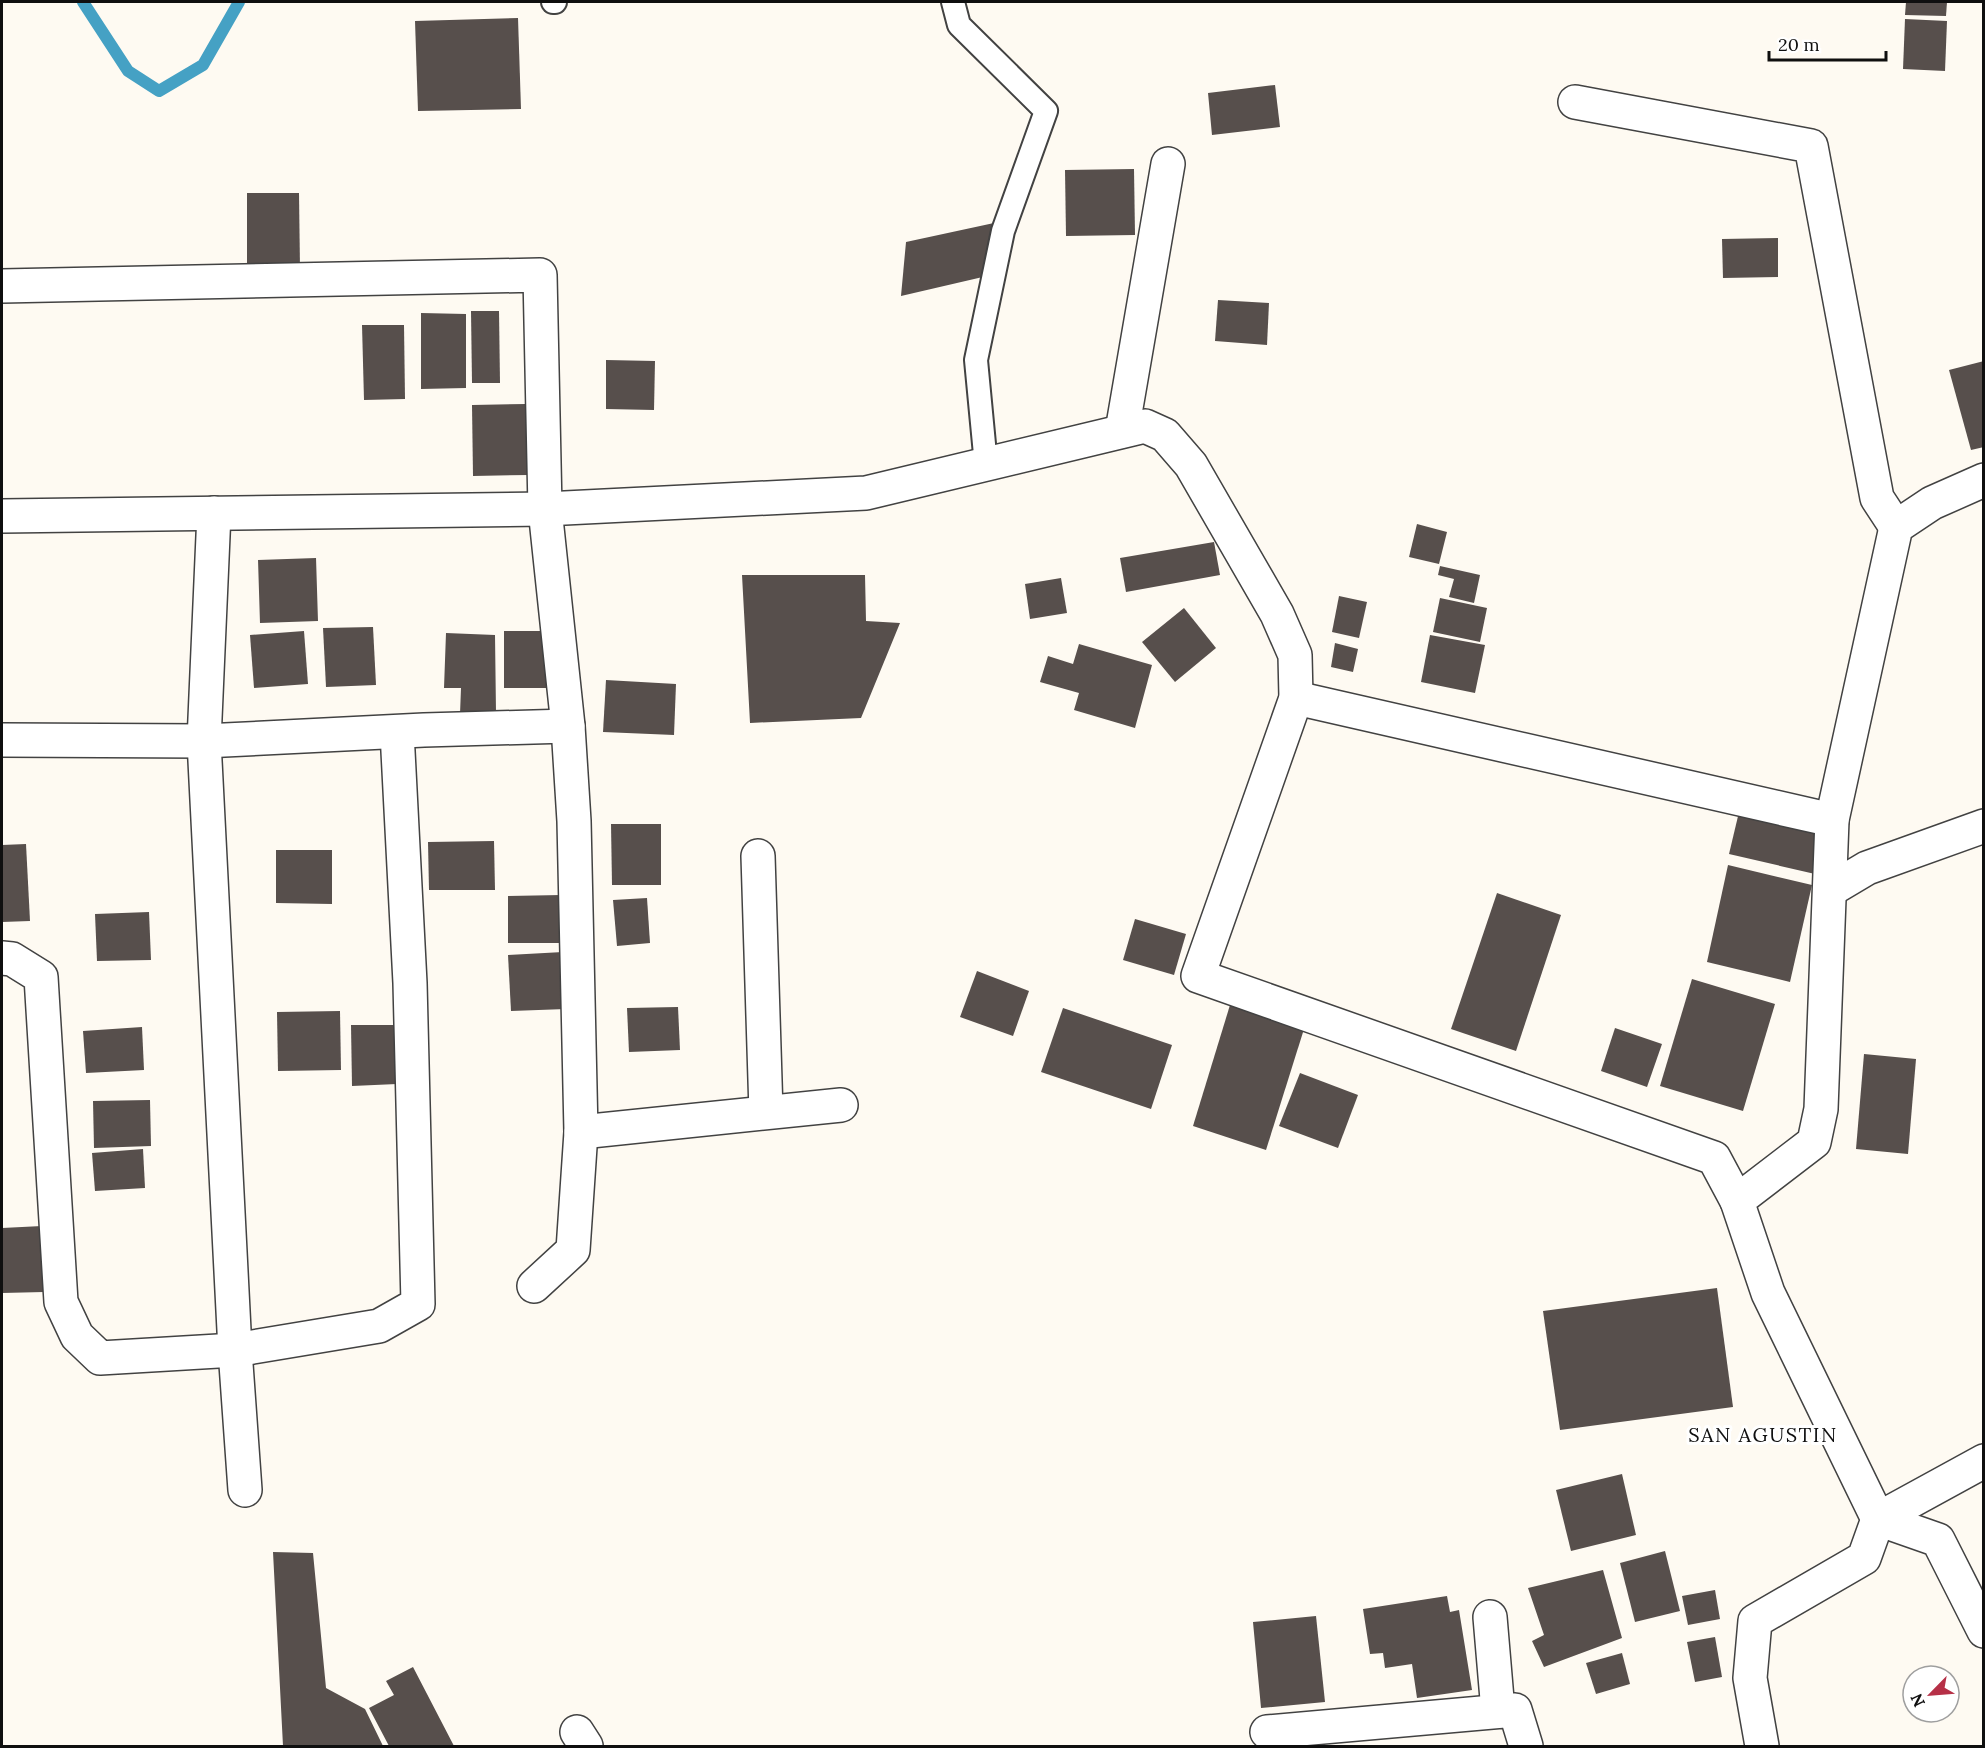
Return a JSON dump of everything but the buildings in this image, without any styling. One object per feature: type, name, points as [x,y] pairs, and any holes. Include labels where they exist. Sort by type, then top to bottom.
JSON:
[{"type":"street","points":[[1575,102],[1811,146],[1877,498],[1896,527]]},
{"type":"street","points":[[1122,431],[1168,164]]},
{"type":"street","points":[[2,286],[540,275],[545,509],[568,726],[574,820],[581,1132],[573,1250],[534,1286]]},
{"type":"street","points":[[2,516],[545,509],[866,493],[1145,426],[1165,435],[1191,465],[1278,614],[1295,655],[1296,698],[1198,976],[1714,1158],[1737,1201],[1768,1293],[1878,1519],[1938,1540],[1983,1630]]},
{"type":"street","points":[[1737,1201],[1814,1142],[1821,1109],[1832,820],[1896,527],[1932,503],[1983,480]]},
{"type":"street","points":[[214,513],[204,741],[235,1350],[245,1490]]},
{"type":"street","points":[[1296,698],[1832,820]]},
{"type":"street","points":[[2,740],[204,741],[568,726]]},
{"type":"street","points":[[2,958],[12,959],[41,976],[61,1302],[76,1336],[100,1358],[235,1350],[379,1326],[418,1304],[410,983],[397,732]]},
{"type":"street","points":[[1830,890],[1867,868],[1983,826]]},
{"type":"street","points":[[758,856],[766,1112]]},
{"type":"street","points":[[581,1132],[841,1105]]},
{"type":"street","points":[[1762,1746],[1750,1678],[1755,1621],[1864,1558],[1878,1519],[1983,1461]]},
{"type":"street","points":[[1490,1617],[1498,1711]]},
{"type":"street","points":[[1267,1732],[1515,1710],[1526,1746]]},
{"type":"lane","points":[[953,2],[959,25],[1046,111],[1004,231],[976,360],[986,465]]},
{"type":"waterway","points":[[83,2],[128,71],[159,91],[203,65],[239,2]]},
{"type":"district","name":"SAN AGUSTIN","points":[[1763,1434]]}]
